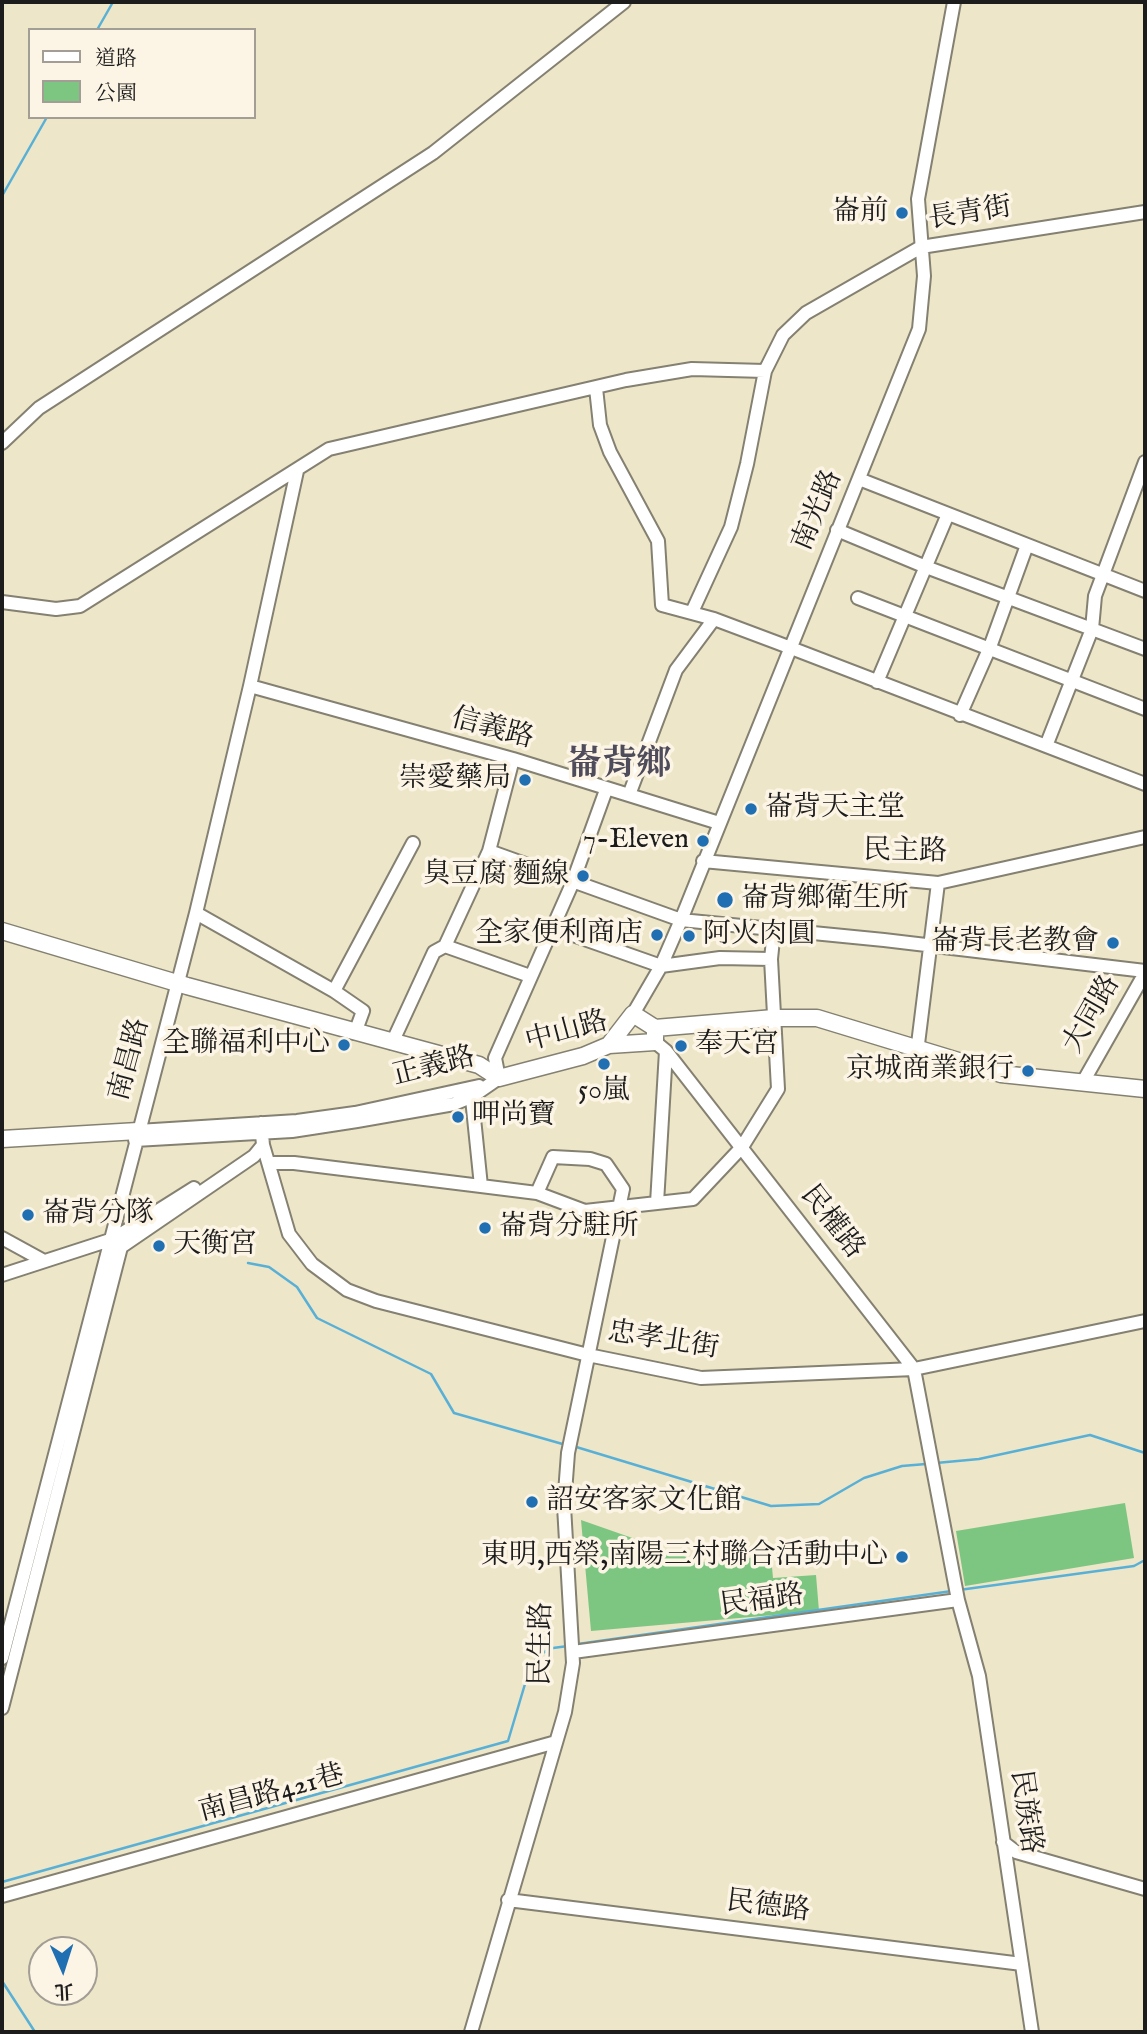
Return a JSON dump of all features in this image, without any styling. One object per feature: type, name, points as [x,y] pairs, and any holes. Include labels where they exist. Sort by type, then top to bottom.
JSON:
[{"type":"main road","name":"中山路","points":[[2,931],[177,983],[479,1065],[499,1078],[583,1056],[609,1045],[659,1040],[774,1018],[817,1018],[917,1052],[1000,1074],[1145,1089]]},
{"type":"main road","points":[[609,1045],[633,1014],[659,1040]]},
{"type":"main road","name":"正義路","points":[[2,1139],[136,1135]]},
{"type":"main road","name":"正義路","points":[[2,1147],[136,1135]]},
{"type":"street","points":[[2,443],[39,408],[433,153],[624,2]]},
{"type":"street","name":"南光路","points":[[633,1014],[661,966],[681,920],[919,329],[924,276],[918,199],[954,2]]},
{"type":"street","name":"長青街","points":[[692,612],[731,527],[747,464],[765,371],[783,335],[806,313],[921,247],[1145,212]]},
{"type":"street","points":[[2,602],[56,609],[80,606],[329,449],[596,388],[692,369],[765,371]]},
{"type":"street","points":[[596,388],[600,425],[610,452],[658,541],[662,605],[714,619],[1145,784]]},
{"type":"street","points":[[1046,746],[1092,629],[1095,596],[1102,574],[1145,463]]},
{"type":"street","name":"南昌路","points":[[2,1708],[117,1243],[136,1135],[177,983],[250,686],[297,471]]},
{"type":"street","points":[[859,479],[1145,592]]},
{"type":"street","points":[[877,682],[948,514]]},
{"type":"street","points":[[836,530],[926,568],[1145,649]]},
{"type":"street","points":[[960,715],[990,647],[1027,545]]},
{"type":"street","points":[[858,598],[1145,709]]},
{"type":"street","points":[[629,795],[676,670],[714,619]]},
{"type":"street","name":"信義路","points":[[250,686],[513,759],[719,823]]},
{"type":"street","points":[[393,1043],[434,952],[445,946],[489,851],[513,759]]},
{"type":"street","points":[[499,1078],[495,1058],[572,884],[606,790]]},
{"type":"street","name":"民主路","points":[[703,861],[938,883],[1145,836]]},
{"type":"street","points":[[334,991],[413,844]]},
{"type":"street","points":[[489,851],[572,884],[681,920],[931,945],[1145,972]]},
{"type":"street","points":[[917,1052],[938,883]]},
{"type":"street","points":[[195,912],[334,991],[363,1011],[355,1033]]},
{"type":"street","points":[[553,928],[661,966],[720,958],[772,959]]},
{"type":"street","points":[[269,1163],[294,1163],[537,1193],[585,1211],[693,1199],[742,1147],[778,1089],[772,959],[774,930]]},
{"type":"street","points":[[445,946],[530,976]]},
{"type":"street","name":"大同路","points":[[1083,1082],[1145,972]]},
{"type":"street","points":[[657,1203],[659,1040]]},
{"type":"street","name":"民權路","points":[[659,1040],[914,1368],[958,1600]]},
{"type":"street","name":"正義路","points":[[136,1135],[262,1134],[472,1092],[499,1078]]},
{"type":"street","points":[[472,1092],[481,1186]]},
{"type":"street","points":[[2,1275],[44,1261],[117,1243],[262,1134],[295,1126]]},
{"type":"street","name":"忠孝北街","points":[[262,1134],[274,1190],[289,1234],[312,1264],[347,1290],[376,1301],[588,1354],[701,1378],[914,1368],[1082,1336],[1145,1321]]},
{"type":"street","points":[[537,1193],[553,1157],[590,1159],[606,1164],[623,1189],[622,1208]]},
{"type":"street","name":"民生路","points":[[471,2032],[565,1712],[573,1652],[564,1506],[568,1453],[622,1208]]},
{"type":"street","points":[[2,1238],[44,1261]]},
{"type":"street","name":"南昌路","points":[[2,1658],[117,1243]]},
{"type":"street","name":"民福路","points":[[573,1652],[958,1600]]},
{"type":"street","name":"民族路","points":[[958,1600],[979,1676],[1032,2032]]},
{"type":"street","name":"南昌路421巷","points":[[2,1896],[556,1742]]},
{"type":"street","points":[[1003,1842],[1016,1852],[1145,1889]]},
{"type":"street","name":"民德路","points":[[508,1900],[1022,1964]]},
{"type":"green space","points":[[1125,1503],[1134,1558],[965,1586],[956,1531]]},
{"type":"green space","points":[[581,1520],[701,1562],[771,1556],[773,1578],[816,1575],[819,1611],[591,1631]]},
{"type":"waterway","points":[[98,28],[113,2]]},
{"type":"waterway","points":[[2,196],[46,119]]},
{"type":"waterway","points":[[248,1263],[269,1267],[297,1287],[317,1318],[431,1374],[454,1413],[566,1445]]},
{"type":"waterway","points":[[936,1463],[979,1459],[1090,1435],[1145,1453]]},
{"type":"waterway","points":[[573,1446],[771,1506],[819,1504],[864,1478],[902,1466],[926,1464]]},
{"type":"waterway","points":[[959,1590],[1134,1566],[1145,1560]]},
{"type":"waterway","points":[[578,1644],[952,1591]]},
{"type":"waterway","points":[[2,1882],[508,1741],[525,1684],[538,1655],[553,1648],[568,1646]]},
{"type":"waterway","points":[[2,1981],[35,2032]]},
{"type":"place","name":"崙前","points":[[902,213]]},
{"type":"place","name":"崇愛藥局","points":[[525,780]]},
{"type":"place","name":"崙背天主堂","points":[[751,809]]},
{"type":"place","name":"7-Eleven","points":[[703,841]]},
{"type":"place","name":"臭豆腐 麵線","points":[[583,876]]},
{"type":"place","name":"崙背鄉衛生所","points":[[725,900]]},
{"type":"place","name":"全家便利商店","points":[[657,935]]},
{"type":"place","name":"阿火肉圓","points":[[689,936]]},
{"type":"place","name":"崙背長老教會","points":[[1113,943]]},
{"type":"place","name":"全聯福利中心","points":[[344,1045]]},
{"type":"place","name":"奉天宮","points":[[681,1046]]},
{"type":"place","name":"50嵐","points":[[604,1064]]},
{"type":"place","name":"京城商業銀行","points":[[1028,1071]]},
{"type":"place","name":"呷尚寶","points":[[458,1117]]},
{"type":"place","name":"崙背分隊","points":[[28,1215]]},
{"type":"place","name":"崙背分駐所","points":[[485,1228]]},
{"type":"place","name":"天衡宮","points":[[159,1246]]},
{"type":"place","name":"詔安客家文化館","points":[[532,1502]]},
{"type":"place","name":"東明,西榮,南陽三村聯合活動中心","points":[[902,1557]]},
{"type":"district","name":"崙背鄉","points":[[619,767]]}]
